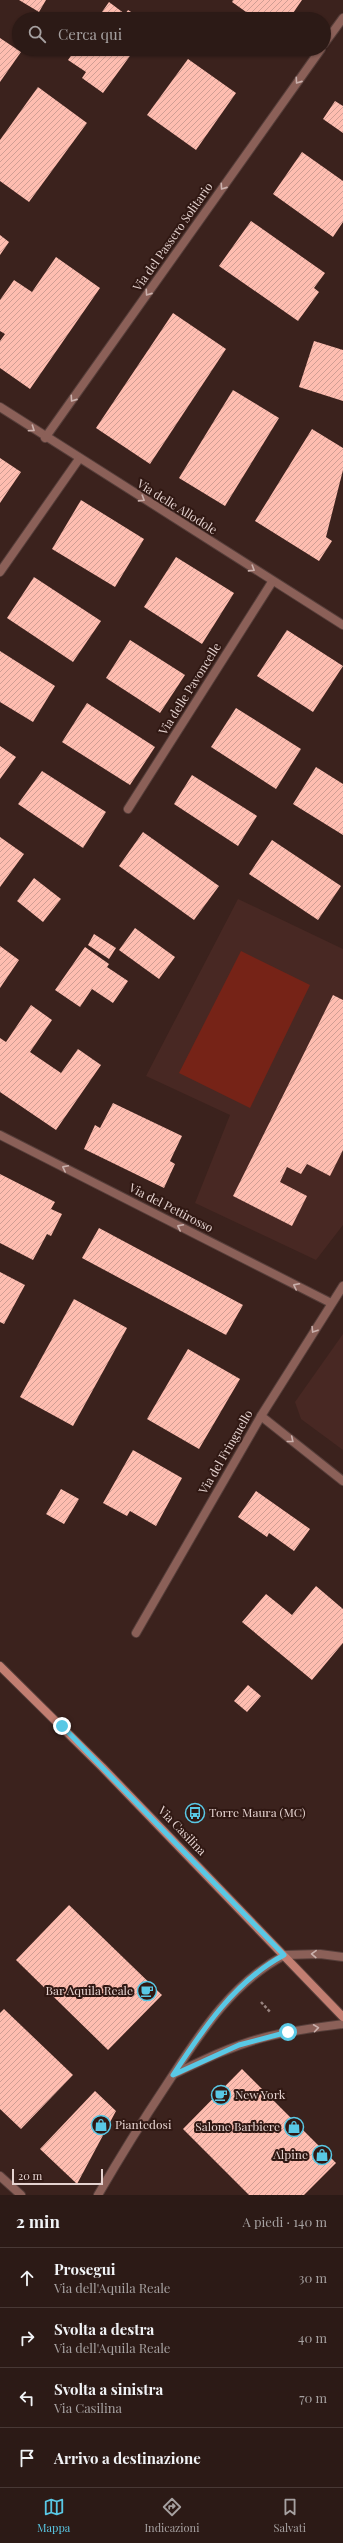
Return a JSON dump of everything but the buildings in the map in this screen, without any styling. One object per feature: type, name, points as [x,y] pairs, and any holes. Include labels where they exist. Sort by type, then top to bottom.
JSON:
[{"type":"main road","name":"Via Casilina","points":[[0,1666],[77,1741],[343,2016]]},
{"type":"street","points":[[331,37],[339,29],[343,18]]},
{"type":"street","name":"Via del Passero Solitario","points":[[45,438],[316,56]]},
{"type":"street","name":"Via delle Allodole","points":[[0,407],[45,438],[272,582],[343,625]]},
{"type":"street","points":[[0,572],[79,459]]},
{"type":"street","name":"Via delle Pavoncelle","points":[[128,809],[272,582]]},
{"type":"street","name":"Via del Pettirosso","points":[[0,1135],[331,1303]]},
{"type":"street","name":"Via del Fringuello","points":[[136,1633],[261,1416],[343,1286]]},
{"type":"street","points":[[261,1416],[343,1481]]},
{"type":"street","points":[[98,2195],[129,2143],[173,2075],[205,2028],[230,1998],[261,1969],[284,1955],[313,1954],[343,1957]]},
{"type":"street","points":[[173,2075],[210,2057],[262,2038],[288,2032],[343,2024]]},
{"type":"street","points":[[0,2176],[21,2195]]},
{"type":"path","points":[[261,2002],[271,2013]]},
{"type":"shaded area","points":[[238,899],[343,949],[343,1225],[316,1260],[195,1203],[230,1115],[146,1076]]},
{"type":"shaded area","points":[[241,951],[310,985],[250,1108],[179,1073]]},
{"type":"shaded area","points":[[343,1334],[343,1450],[301,1419],[295,1402]]},
{"type":"place","name":"Torre Maura (MC)","points":[[195,1813]]},
{"type":"place","name":"Bar Aquila Reale","points":[[147,1991]]},
{"type":"place","name":"New York","points":[[221,2095]]},
{"type":"place","name":"Piantedosi","points":[[101,2125]]},
{"type":"place","name":"Salone Barbiere","points":[[294,2127]]},
{"type":"place","name":"Alpine","points":[[322,2155]]},
{"type":"route","points":[[62,1726],[219,1886],[284,1955],[261,1969],[244,1983],[225,2003],[193,2044],[173,2075],[239,2045],[288,2032]]}]
